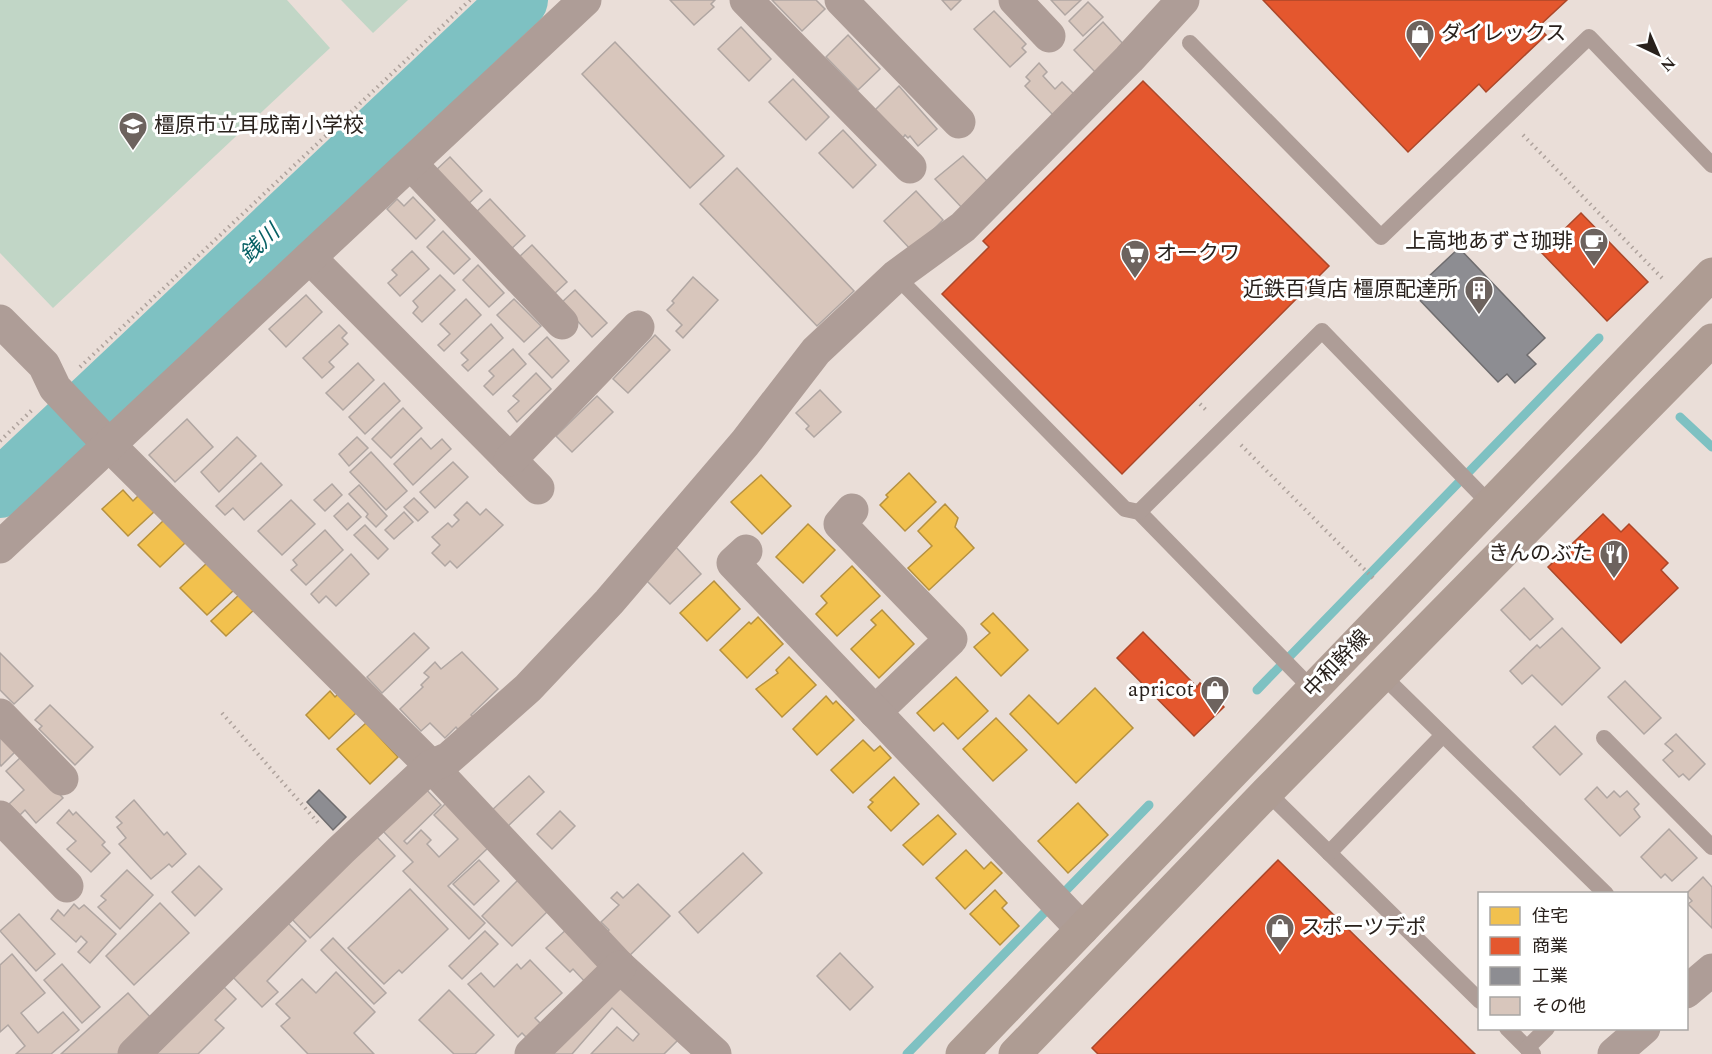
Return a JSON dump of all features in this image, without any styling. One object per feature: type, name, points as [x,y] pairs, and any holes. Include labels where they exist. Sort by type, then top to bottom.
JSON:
[{"type":"main road","name":"中和幹線","points":[[962,1054],[1312,689],[1473,487],[1712,274]]},
{"type":"main road","name":"中和幹線","points":[[1017,1054],[1267,792],[1712,340]]},
{"type":"street","points":[[0,547],[103,439],[310,258],[585,0]]},
{"type":"street","points":[[746,0],[910,167]]},
{"type":"street","points":[[841,0],[959,122]]},
{"type":"street","points":[[1015,0],[1049,36]]},
{"type":"street","points":[[134,1054],[341,850],[431,766],[449,758],[528,688],[609,602],[745,443],[816,351],[896,276],[963,227],[1129,59],[1183,0]]},
{"type":"street","points":[[411,164],[562,323]]},
{"type":"street","points":[[310,258],[538,488]]},
{"type":"street","points":[[0,321],[44,365],[59,392],[103,439],[431,766],[620,967],[715,1054]]},
{"type":"street","points":[[510,460],[638,327]]},
{"type":"street","points":[[852,510],[840,524],[951,639],[875,712]]},
{"type":"street","points":[[746,550],[734,563],[1082,929]]},
{"type":"street","points":[[0,715],[62,779]]},
{"type":"street","points":[[0,817],[67,885]]},
{"type":"street","points":[[531,1054],[620,967]]},
{"type":"street","points":[[1688,990],[1712,970]]},
{"type":"street","points":[[1614,1054],[1643,1030]]},
{"type":"lane","points":[[1190,43],[1381,237],[1589,37],[1712,165]]},
{"type":"lane","points":[[896,276],[1125,509],[1139,512],[1312,689]]},
{"type":"lane","points":[[1139,512],[1322,332],[1473,487]]},
{"type":"lane","points":[[1382,675],[1604,892]]},
{"type":"lane","points":[[1329,853],[1443,735]]},
{"type":"lane","points":[[1604,738],[1712,847]]},
{"type":"lane","points":[[1267,792],[1478,1000]]},
{"type":"lane","points":[[1508,1030],[1530,1051],[1546,1030]]},
{"type":"path","points":[[0,441],[59,392],[470,0]]},
{"type":"path","points":[[1506,117],[1669,285]]},
{"type":"path","points":[[1200,404],[1380,585]]},
{"type":"path","points":[[222,713],[341,850]]},
{"type":"green space","name":"橿原市立耳成南小学校","points":[[0,0],[287,0],[330,48],[53,308],[0,253]]},
{"type":"green space","points":[[341,0],[408,0],[373,33]]},
{"type":"building: 住宅","points":[[909,473],[936,502],[905,531],[880,505],[888,497],[886,495]]},
{"type":"building: 住宅","points":[[761,475],[791,506],[762,534],[731,502]]},
{"type":"building: 住宅","points":[[123,490],[133,501],[140,494],[155,511],[128,536],[102,509]]},
{"type":"building: 住宅","points":[[945,504],[958,518],[955,527],[974,548],[929,590],[908,568],[932,546],[918,531]]},
{"type":"building: 住宅","points":[[164,520],[185,543],[160,567],[138,545]]},
{"type":"building: 住宅","points":[[808,524],[835,550],[803,583],[776,557]]},
{"type":"building: 住宅","points":[[208,562],[234,590],[207,615],[180,588]]},
{"type":"building: 住宅","points":[[852,566],[880,596],[837,636],[816,614],[827,603],[821,596]]},
{"type":"building: 住宅","points":[[714,581],[740,609],[707,641],[680,613]]},
{"type":"building: 住宅","points":[[241,593],[256,608],[226,636],[211,621]]},
{"type":"building: 住宅","points":[[882,610],[914,644],[879,678],[851,649],[876,625],[871,620]]},
{"type":"building: 住宅","points":[[993,613],[1028,650],[1001,676],[974,647],[990,633],[981,624]]},
{"type":"building: 住宅","points":[[758,617],[783,644],[747,678],[720,650],[749,622],[751,624]]},
{"type":"building: 住宅","points":[[789,657],[816,685],[782,717],[756,689],[778,673],[776,670]]},
{"type":"building: 住宅","points":[[956,677],[988,711],[958,739],[943,723],[934,731],[917,713]]},
{"type":"building: 住宅","points":[[1095,688],[1133,728],[1076,783],[1010,714],[1029,695],[1058,724]]},
{"type":"building: 住宅","points":[[330,691],[335,697],[338,694],[356,713],[329,739],[306,715]]},
{"type":"building: 住宅","points":[[826,696],[833,704],[836,701],[854,720],[817,755],[793,729]]},
{"type":"building: 住宅","points":[[996,718],[1027,750],[993,781],[963,749]]},
{"type":"building: 住宅","points":[[366,723],[398,757],[370,784],[337,749]]},
{"type":"building: 住宅","points":[[863,740],[874,751],[880,746],[891,758],[853,793],[831,770]]},
{"type":"building: 住宅","points":[[894,777],[919,804],[891,831],[868,807],[873,802],[870,800]]},
{"type":"building: 住宅","points":[[1078,803],[1108,835],[1068,873],[1038,841]]},
{"type":"building: 住宅","points":[[938,815],[956,834],[923,865],[903,845]]},
{"type":"building: 住宅","points":[[966,850],[984,869],[991,862],[1002,873],[965,909],[936,878]]},
{"type":"building: 住宅","points":[[995,890],[1007,903],[1002,908],[1019,926],[1000,945],[970,914]]},
{"type":"building: 商業","name":"ダイレックス","points":[[1263,0],[1567,0],[1538,27],[1546,35],[1486,92],[1479,84],[1408,152]]},
{"type":"building: 商業","name":"オークワ","points":[[1143,81],[1329,266],[1122,474],[942,294],[989,247],[983,241]]},
{"type":"building: 商業","name":"上高地あずさ珈琲","points":[[1581,213],[1648,282],[1607,321],[1541,252]]},
{"type":"building: 商業","name":"きんのぶた","points":[[1603,514],[1621,532],[1629,524],[1668,563],[1661,570],[1678,588],[1621,643],[1548,567]]},
{"type":"building: 商業","points":[[1143,632],[1197,687],[1200,683],[1224,707],[1194,736],[1117,658]]},
{"type":"building: 商業","name":"スポーツデポ","points":[[1278,860],[1475,1054],[1098,1054],[1092,1048]]},
{"type":"building: 工業","name":"近鉄百貨店 橿原配達所","points":[[1459,248],[1545,338],[1527,355],[1536,364],[1515,383],[1507,374],[1498,382],[1412,292]]},
{"type":"building: 工業","points":[[319,790],[346,817],[333,830],[307,802]]},
{"type":"building: その他","points":[[670,0],[715,0],[711,4],[714,7],[694,25]]},
{"type":"building: その他","points":[[772,0],[816,0],[825,9],[802,31]]},
{"type":"building: その他","points":[[942,0],[961,0],[951,10]]},
{"type":"building: その他","points":[[1051,0],[1081,0],[1065,15]]},
{"type":"building: その他","points":[[1088,2],[1103,17],[1083,36],[1069,21]]},
{"type":"building: その他","points":[[994,11],[1026,44],[1022,48],[1026,52],[1010,67],[974,29]]},
{"type":"building: その他","points":[[1103,22],[1125,46],[1096,73],[1074,50]]},
{"type":"building: その他","points":[[741,27],[771,59],[749,81],[718,49]]},
{"type":"building: その他","points":[[848,35],[880,69],[858,90],[826,57]]},
{"type":"building: その他","points":[[615,42],[724,156],[690,188],[582,74]]},
{"type":"building: その他","points":[[1039,63],[1047,72],[1043,76],[1055,89],[1062,82],[1076,96],[1055,117],[1025,86],[1030,81],[1026,77]]},
{"type":"building: その他","points":[[793,79],[829,117],[806,140],[769,102]]},
{"type":"building: その他","points":[[899,86],[937,129],[918,146],[910,136],[908,138],[905,135],[902,139],[875,110]]},
{"type":"building: その他","points":[[843,130],[876,165],[853,188],[819,153]]},
{"type":"building: その他","points":[[963,156],[990,184],[964,210],[935,179]]},
{"type":"building: その他","points":[[450,157],[482,191],[466,206],[434,172]]},
{"type":"building: その他","points":[[737,168],[854,291],[817,326],[700,204]]},
{"type":"building: その他","points":[[916,191],[943,220],[912,251],[884,221]]},
{"type":"building: その他","points":[[413,197],[435,220],[416,239],[387,209],[397,199],[404,206]]},
{"type":"building: その他","points":[[490,199],[525,236],[509,251],[474,214]]},
{"type":"building: その他","points":[[443,231],[470,259],[454,274],[427,247]]},
{"type":"building: その他","points":[[532,245],[567,282],[553,295],[518,258]]},
{"type":"building: その他","points":[[412,251],[429,269],[400,296],[388,283],[397,275],[392,270]]},
{"type":"building: その他","points":[[478,265],[504,293],[489,307],[463,280]]},
{"type":"building: その他","points":[[440,275],[455,290],[422,322],[413,313],[418,307],[413,301]]},
{"type":"building: その他","points":[[693,277],[718,300],[683,338],[676,331],[682,325],[667,310]]},
{"type":"building: その他","points":[[575,290],[607,323],[592,337],[561,303]]},
{"type":"building: その他","points":[[306,295],[322,312],[286,347],[269,329]]},
{"type":"building: その他","points":[[466,299],[481,315],[444,351],[438,345],[450,334],[440,324]]},
{"type":"building: その他","points":[[514,299],[541,326],[524,342],[497,315]]},
{"type":"building: その他","points":[[491,324],[503,338],[468,371],[462,365],[468,360],[461,353]]},
{"type":"building: その他","points":[[339,325],[347,333],[342,338],[348,344],[329,362],[334,367],[322,378],[303,358]]},
{"type":"building: その他","points":[[655,335],[670,350],[628,393],[613,379]]},
{"type":"building: その他","points":[[547,337],[569,361],[552,378],[529,354]]},
{"type":"building: その他","points":[[513,349],[526,364],[493,395],[484,386],[494,376],[489,371]]},
{"type":"building: その他","points":[[358,363],[374,380],[343,410],[326,393]]},
{"type":"building: その他","points":[[536,373],[551,389],[517,422],[508,411],[519,401],[513,396]]},
{"type":"building: その他","points":[[384,383],[400,401],[365,434],[349,417]]},
{"type":"building: その他","points":[[820,390],[841,412],[814,437],[806,429],[809,426],[796,413]]},
{"type":"building: その他","points":[[597,396],[613,412],[572,452],[556,436]]},
{"type":"building: その他","points":[[403,408],[422,428],[391,458],[372,439]]},
{"type":"building: その他","points":[[187,419],[213,447],[175,482],[149,455]]},
{"type":"building: その他","points":[[237,437],[256,456],[219,492],[201,472]]},
{"type":"building: その他","points":[[357,437],[368,448],[349,466],[339,454]]},
{"type":"building: その他","points":[[421,438],[431,449],[442,439],[451,449],[413,485],[394,464]]},
{"type":"building: その他","points":[[371,452],[407,491],[386,510],[350,472]]},
{"type":"building: その他","points":[[453,462],[468,477],[435,508],[420,492]]},
{"type":"building: その他","points":[[261,463],[282,485],[244,520],[233,508],[225,515],[216,506]]},
{"type":"building: その他","points":[[332,484],[342,495],[325,511],[314,500]]},
{"type":"building: その他","points":[[359,485],[387,516],[376,527],[366,517],[368,514],[349,494]]},
{"type":"building: その他","points":[[414,498],[428,512],[418,521],[404,507]]},
{"type":"building: その他","points":[[291,500],[315,524],[282,555],[258,531]]},
{"type":"building: その他","points":[[467,502],[480,515],[486,509],[503,525],[457,568],[450,561],[445,566],[432,553],[440,545],[432,537],[448,523],[452,527],[459,520],[454,515]]},
{"type":"building: その他","points":[[348,503],[361,517],[347,530],[334,516]]},
{"type":"building: その他","points":[[404,512],[413,522],[394,539],[385,530]]},
{"type":"building: その他","points":[[365,525],[388,549],[378,559],[354,535]]},
{"type":"building: その他","points":[[325,530],[343,550],[306,585],[291,570],[297,565],[293,560]]},
{"type":"building: その他","points":[[673,544],[701,574],[670,604],[642,576]]},
{"type":"building: その他","points":[[351,554],[369,574],[336,606],[326,596],[319,603],[311,594]]},
{"type":"building: その他","points":[[1524,588],[1553,619],[1530,640],[1501,610]]},
{"type":"building: その他","points":[[1562,628],[1600,668],[1562,705],[1532,675],[1522,684],[1510,671],[1537,645],[1540,648]]},
{"type":"building: その他","points":[[414,633],[429,648],[382,693],[367,677]]},
{"type":"building: その他","points":[[462,652],[498,689],[471,715],[475,718],[460,732],[456,727],[445,738],[430,723],[421,731],[400,709],[423,687],[421,685],[429,677],[424,673],[435,662],[441,669]]},
{"type":"building: その他","points":[[0,653],[33,686],[14,704],[0,690]]},
{"type":"building: その他","points":[[1625,681],[1661,718],[1644,734],[1608,697]]},
{"type":"building: その他","points":[[50,705],[93,747],[75,765],[39,729],[42,726],[35,720]]},
{"type":"building: その他","points":[[1555,726],[1582,754],[1560,775],[1533,747]]},
{"type":"building: その他","points":[[0,731],[18,749],[1,766],[0,764]]},
{"type":"building: その他","points":[[1676,734],[1705,764],[1689,780],[1683,774],[1679,777],[1663,760],[1673,751],[1665,744]]},
{"type":"building: その他","points":[[20,758],[26,758],[63,798],[36,823],[25,810],[20,815],[9,804],[24,790],[6,771]]},
{"type":"building: その他","points":[[529,776],[544,792],[507,827],[491,811]]},
{"type":"building: その他","points":[[423,786],[441,805],[404,841],[407,844],[421,830],[431,840],[427,844],[439,857],[458,839],[434,815],[446,803],[489,847],[448,886],[485,923],[469,939],[403,871],[413,862],[380,828]]},
{"type":"building: その他","points":[[1597,787],[1607,798],[1614,791],[1620,797],[1627,791],[1639,804],[1634,809],[1640,817],[1620,836],[1585,799]]},
{"type":"building: その他","points":[[134,800],[164,835],[167,832],[186,854],[172,867],[169,864],[151,879],[119,844],[126,838],[117,827],[122,823],[116,817]]},
{"type":"building: その他","points":[[69,810],[73,815],[76,812],[105,842],[102,845],[110,853],[91,872],[67,849],[76,841],[57,823]]},
{"type":"building: その他","points":[[560,811],[575,826],[552,849],[537,834]]},
{"type":"building: その他","points":[[1669,829],[1697,858],[1672,881],[1665,874],[1661,878],[1641,857]]},
{"type":"building: その他","points":[[375,835],[395,856],[310,938],[290,917]]},
{"type":"building: その他","points":[[743,853],[762,873],[698,933],[679,912]]},
{"type":"building: その他","points":[[479,860],[499,881],[474,905],[453,884]]},
{"type":"building: その他","points":[[199,866],[222,889],[195,916],[172,892]]},
{"type":"building: その他","points":[[127,870],[153,895],[120,929],[98,907],[106,900],[101,896]]},
{"type":"building: その他","points":[[1703,877],[1712,887],[1712,928],[1688,904],[1692,901],[1688,892]]},
{"type":"building: その他","points":[[519,879],[550,909],[512,946],[482,916]]},
{"type":"building: その他","points":[[638,884],[670,916],[627,958],[604,935],[609,930],[601,922],[619,905],[611,898],[617,892],[623,898]]},
{"type":"building: その他","points":[[410,889],[448,929],[402,973],[399,970],[384,984],[348,948]]},
{"type":"building: その他","points":[[160,903],[189,933],[134,985],[106,956]]},
{"type":"building: その他","points":[[74,904],[79,909],[84,905],[116,934],[90,963],[78,952],[87,942],[81,936],[76,942],[51,919],[58,910],[64,916]]},
{"type":"building: その他","points":[[19,914],[55,954],[36,971],[0,931]]},
{"type":"building: その他","points":[[285,920],[306,941],[267,981],[278,992],[262,1007],[230,974]]},
{"type":"building: その他","points":[[567,929],[605,969],[588,985],[573,969],[570,972],[546,948]]},
{"type":"building: その他","points":[[485,931],[498,944],[462,979],[449,966]]},
{"type":"building: その他","points":[[333,938],[386,993],[374,1004],[321,950]]},
{"type":"building: その他","points":[[840,953],[873,987],[850,1010],[817,976]]},
{"type":"building: その他","points":[[12,954],[45,993],[21,1013],[38,1033],[63,1012],[79,1030],[51,1054],[16,1054],[25,1046],[8,1025],[0,1032],[0,965]]},
{"type":"building: その他","points":[[530,960],[562,993],[535,1018],[545,1028],[531,1042],[522,1033],[518,1037],[468,984],[481,973],[494,987],[517,964],[521,969]]},
{"type":"building: その他","points":[[62,964],[100,1007],[82,1023],[44,980]]},
{"type":"building: その他","points":[[336,972],[375,1012],[354,1033],[374,1054],[308,1054],[281,1026],[290,1018],[276,1004],[302,979],[316,993]]},
{"type":"building: その他","points":[[620,985],[678,1040],[664,1054],[591,1054],[617,1027],[633,1041],[639,1034],[612,1008],[572,1054],[549,1054]]},
{"type":"building: その他","points":[[224,987],[236,999],[215,1020],[224,1028],[198,1054],[156,1054]]},
{"type":"building: その他","points":[[449,990],[494,1035],[475,1054],[454,1054],[419,1020]]},
{"type":"building: その他","points":[[128,993],[152,1019],[119,1054],[61,1054]]},
{"type":"waterway","name":"銭川","points":[[0,489],[519,0]]},
{"type":"waterway","points":[[1257,690],[1599,338]]},
{"type":"waterway","points":[[1680,417],[1712,447]]},
{"type":"waterway","points":[[907,1054],[1149,805]]},
{"type":"place","name":"ダイレックス","points":[[1420,60]]},
{"type":"place","name":"橿原市立耳成南小学校","points":[[133,152]]},
{"type":"place","name":"上高地あずさ珈琲","points":[[1594,268]]},
{"type":"place","name":"オークワ","points":[[1135,280]]},
{"type":"place","name":"近鉄百貨店 橿原配達所","points":[[1479,316]]},
{"type":"place","name":"きんのぶた","points":[[1614,580]]},
{"type":"place","name":"apricot","points":[[1215,716]]},
{"type":"place","name":"スポーツデポ","points":[[1280,954]]}]
